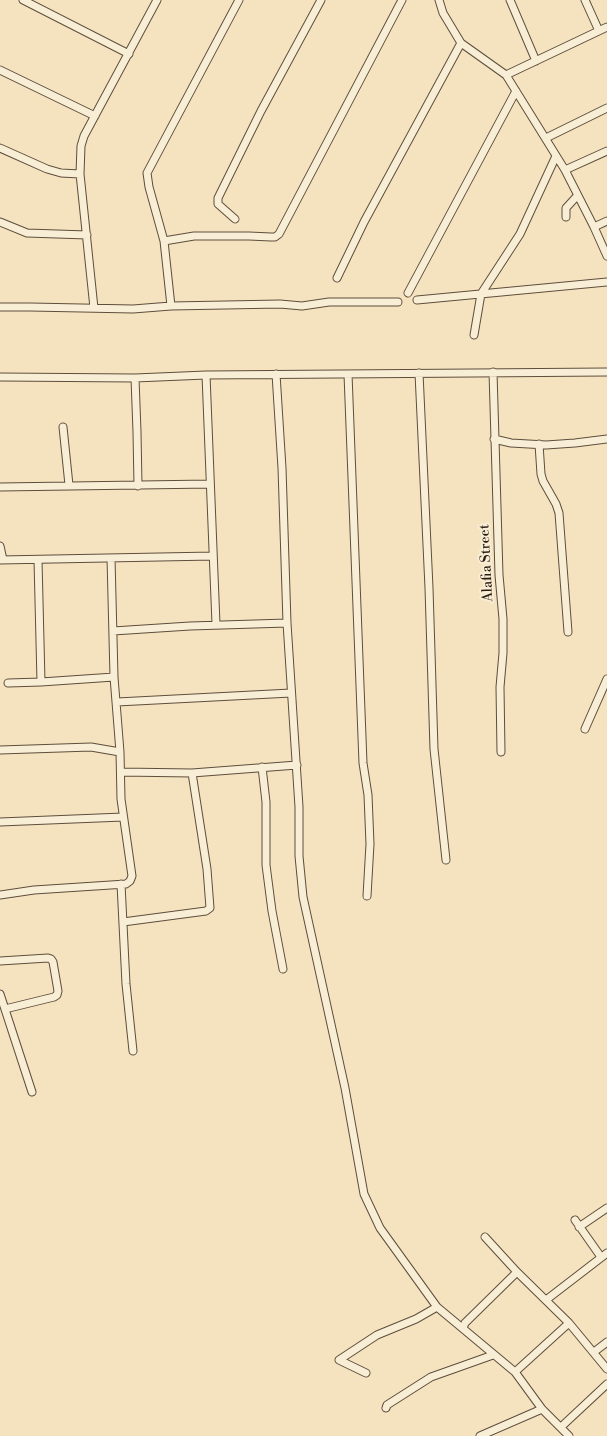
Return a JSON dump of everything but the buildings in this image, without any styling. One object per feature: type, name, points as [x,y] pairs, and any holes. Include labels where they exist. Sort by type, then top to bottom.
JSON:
[{"type":"street","points":[[24,0],[129,54]]},
{"type":"street","points":[[94,308],[80,174],[81,146],[84,136],[157,0]]},
{"type":"street","points":[[171,306],[164,241],[149,187],[147,173],[239,0]]},
{"type":"street","points":[[235,219],[218,204],[218,198],[261,111],[321,0]]},
{"type":"street","points":[[164,241],[194,236],[275,237],[279,234],[402,0]]},
{"type":"street","points":[[439,0],[443,13],[461,43],[506,75],[565,170],[607,256]]},
{"type":"street","points":[[510,0],[536,61]]},
{"type":"street","points":[[585,0],[599,31]]},
{"type":"street","points":[[506,75],[607,27]]},
{"type":"street","points":[[337,278],[364,222],[461,43]]},
{"type":"street","points":[[0,70],[95,116]]},
{"type":"street","points":[[408,293],[516,91]]},
{"type":"street","points":[[546,138],[607,108]]},
{"type":"street","points":[[0,148],[47,169],[61,173],[80,174]]},
{"type":"street","points":[[565,170],[607,151]]},
{"type":"street","points":[[474,336],[481,294],[520,234],[556,156]]},
{"type":"street","points":[[566,217],[566,208],[577,196]]},
{"type":"street","points":[[594,227],[607,221]]},
{"type":"street","points":[[0,222],[27,233],[87,234]]},
{"type":"street","points":[[417,300],[607,282]]},
{"type":"street","points":[[0,307],[30,306],[133,309],[171,306],[280,304],[302,306],[329,302],[398,302]]},
{"type":"street","name":"Alafia Street","points":[[493,372],[494,439],[503,619],[503,653],[500,687],[501,752]]},
{"type":"street","points":[[0,377],[135,378],[276,374],[607,372]]},
{"type":"street","points":[[419,373],[429,573],[434,749],[446,860]]},
{"type":"street","points":[[276,374],[282,468],[287,623],[297,765],[300,856],[304,897],[322,988],[345,1088],[364,1194],[380,1228],[437,1307],[515,1372],[542,1409],[569,1436]]},
{"type":"street","points":[[348,374],[363,764],[368,795],[370,844],[367,896]]},
{"type":"street","points":[[206,375],[216,624]]},
{"type":"street","points":[[135,378],[138,486]]},
{"type":"street","points":[[63,427],[69,485]]},
{"type":"street","points":[[494,439],[511,443],[539,444],[574,443],[607,439]]},
{"type":"street","points":[[539,444],[541,474],[543,481],[556,504],[559,513],[568,632]]},
{"type":"street","points":[[0,487],[210,484]]},
{"type":"street","points":[[0,546],[1,560],[213,556]]},
{"type":"street","points":[[0,896],[34,890],[121,884],[130,881],[132,876],[121,799],[120,752],[114,677],[111,558]]},
{"type":"street","points":[[38,560],[41,682]]},
{"type":"street","points":[[113,631],[216,624],[287,623]]},
{"type":"street","points":[[8,683],[114,677]]},
{"type":"street","points":[[585,729],[607,679]]},
{"type":"street","points":[[117,702],[291,693]]},
{"type":"street","points":[[0,750],[91,747],[120,752]]},
{"type":"street","points":[[121,772],[192,773],[297,765]]},
{"type":"street","points":[[262,768],[266,802],[266,865],[272,911],[283,969]]},
{"type":"street","points":[[123,922],[206,912],[210,908],[207,869],[192,773]]},
{"type":"street","points":[[0,822],[123,817]]},
{"type":"street","points":[[121,884],[126,984],[132,1051]]},
{"type":"street","points":[[0,961],[51,959],[58,991],[57,995],[54,997],[5,1009]]},
{"type":"street","points":[[0,994],[32,1092]]},
{"type":"street","points":[[580,1227],[607,1208]]},
{"type":"street","points":[[546,1300],[604,1255],[574,1220]]},
{"type":"street","points":[[485,1238],[568,1323],[607,1369]]},
{"type":"street","points":[[463,1328],[465,1324],[517,1272]]},
{"type":"street","points":[[366,1373],[339,1360],[377,1335],[416,1319],[437,1307]]},
{"type":"street","points":[[515,1372],[568,1323]]},
{"type":"street","points":[[594,1352],[607,1342]]},
{"type":"street","points":[[386,1408],[387,1405],[431,1377],[493,1355]]},
{"type":"street","points":[[561,1427],[607,1384]]},
{"type":"street","points":[[480,1436],[542,1409]]}]
